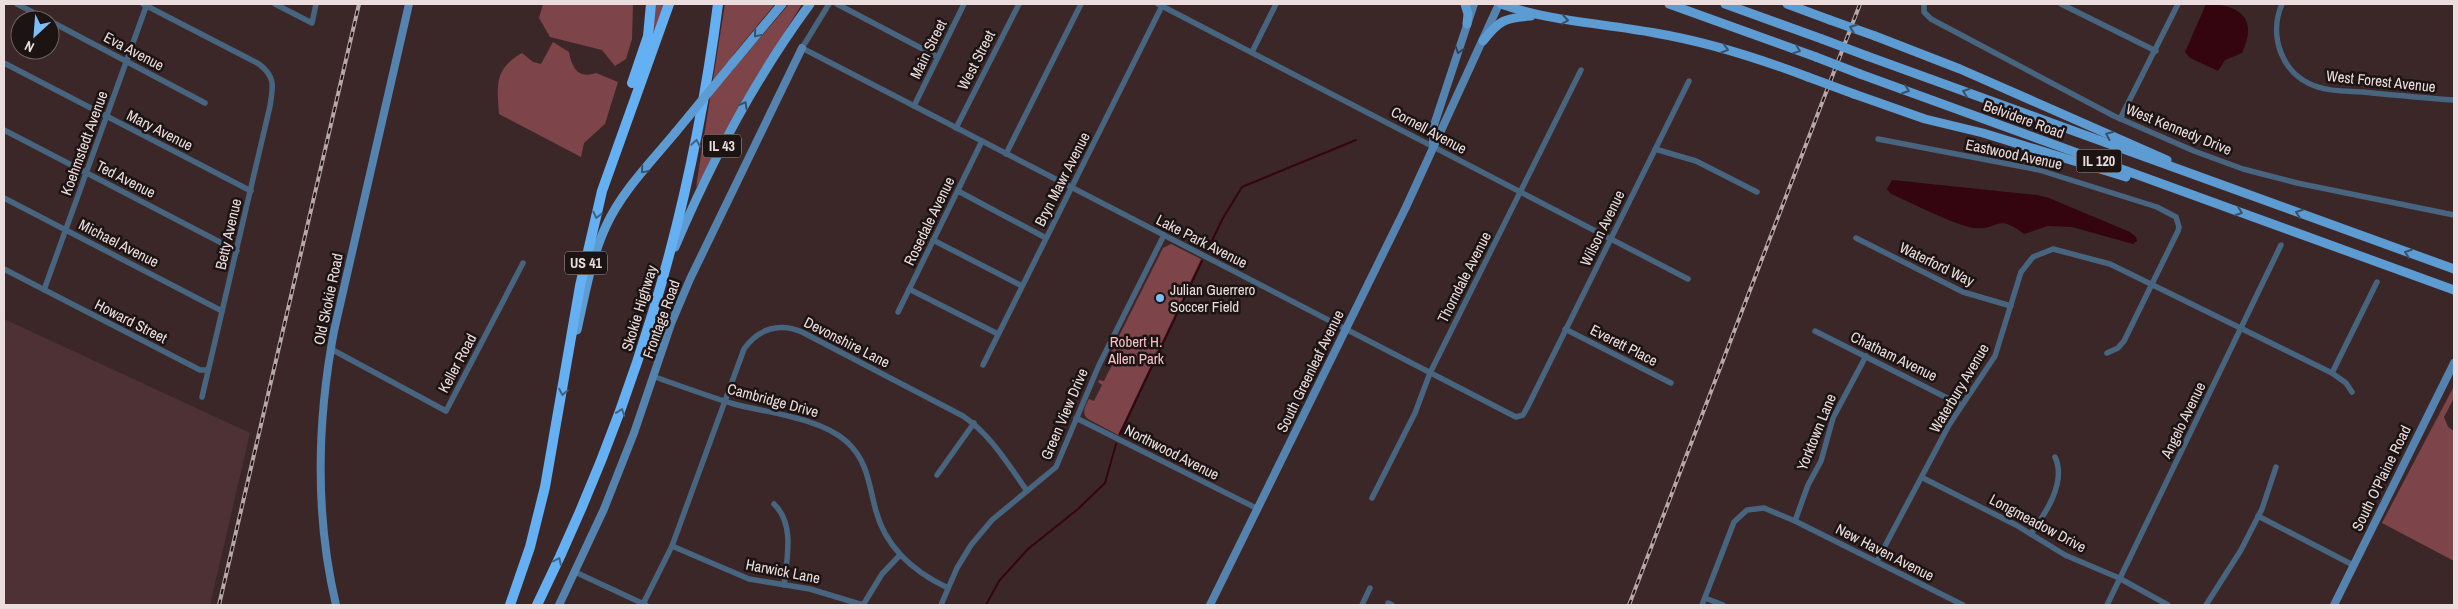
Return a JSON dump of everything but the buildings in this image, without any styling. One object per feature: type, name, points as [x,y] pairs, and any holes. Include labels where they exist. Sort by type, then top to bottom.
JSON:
[{"type":"highway","points":[[602,191],[614,139],[648,36],[651,4]]},
{"type":"highway","name":"US 41","points":[[510,605],[520,577],[545,487],[567,370],[580,286],[602,191],[669,4]]},
{"type":"highway","name":"Skokie Highway","points":[[537,605],[586,500],[614,431],[670,259],[690,173],[712,55],[718,4]]},
{"type":"highway","points":[[505,605],[520,577]]},
{"type":"main road","points":[[567,370],[596,251],[606,226],[630,186],[782,4]]},
{"type":"main road","name":"IL 43","points":[[670,259],[695,200],[729,132],[764,69],[810,4]]},
{"type":"main road","points":[[1465,4],[1468,14],[1467,24]]},
{"type":"main road","points":[[1500,4],[1538,16],[1653,32],[1753,56],[1925,119],[1983,133],[2222,206]]},
{"type":"main road","name":"Belvidere Road","points":[[1669,4],[2454,290]]},
{"type":"main road","name":"Belvidere Road","points":[[1725,4],[2454,270]]},
{"type":"main road","points":[[1787,4],[1951,65],[2250,196]]},
{"type":"main road","points":[[1483,41],[1497,24],[1506,18],[1538,16]]},
{"type":"street","name":"Eva Avenue","points":[[17,4],[29,10]]},
{"type":"street","name":"Koehmstedt Avenue","points":[[44,290],[107,117],[145,4]]},
{"type":"street","name":"Betty Avenue","points":[[145,4],[259,64],[269,71],[271,77],[270,106],[202,397]]},
{"type":"street","points":[[275,4],[312,23],[316,4]]},
{"type":"street","name":"Old Skokie Road","points":[[336,605],[324,537],[320,464],[321,426],[331,349],[409,4]]},
{"type":"street","points":[[802,48],[829,4]]},
{"type":"street","points":[[837,4],[938,58]]},
{"type":"street","name":"Main Street","points":[[914,106],[964,4]]},
{"type":"street","name":"West Street","points":[[956,128],[1019,4]]},
{"type":"street","points":[[1006,154],[1081,4]]},
{"type":"street","name":"Cornell Avenue","points":[[1161,4],[1432,147],[1688,278]]},
{"type":"street","name":"Bryn Mawr Avenue","points":[[982,365],[1161,4]]},
{"type":"street","points":[[1252,52],[1276,4]]},
{"type":"street","name":"South Greenleaf Avenue","points":[[1432,147],[1434,125],[1474,4]]},
{"type":"street","name":"South Greenleaf Avenue","points":[[1210,605],[1406,207],[1432,147],[1500,4]]},
{"type":"street","name":"West Kennedy Drive","points":[[1924,4],[1924,12],[1931,20],[2120,119],[2194,151],[2244,169],[2338,192],[2454,215]]},
{"type":"street","points":[[2061,4],[2156,51]]},
{"type":"street","points":[[2120,119],[2156,51],[2178,4]]},
{"type":"street","name":"West Forest Avenue","points":[[2282,4],[2277,17],[2276,34],[2282,58],[2294,73],[2311,84],[2343,91],[2454,100]]},
{"type":"street","name":"Eva Avenue","points":[[60,26],[205,103]]},
{"type":"street","name":"Lake Park Avenue","points":[[802,48],[1516,417],[1523,415],[1538,387]]},
{"type":"street","name":"Frontage Road","points":[[559,605],[604,509],[655,377],[671,324],[690,279],[802,48]]},
{"type":"street","name":"Mary Avenue","points":[[4,63],[251,191]]},
{"type":"street","name":"Thorndale Avenue","points":[[1372,498],[1415,413],[1430,373],[1581,70]]},
{"type":"street","name":"Wilson Avenue","points":[[1538,387],[1689,81]]},
{"type":"street","name":"Ted Avenue","points":[[4,130],[237,251]]},
{"type":"street","name":"Eastwood Avenue","points":[[1878,139],[2038,170],[2143,202],[2171,213],[2176,218],[2179,226],[2152,284]]},
{"type":"street","name":"Rosedale Avenue","points":[[898,312],[982,141]]},
{"type":"street","points":[[1655,150],[1696,161],[1757,192]]},
{"type":"street","points":[[958,191],[1046,238]]},
{"type":"street","name":"Michael Avenue","points":[[4,198],[222,310]]},
{"type":"street","name":"Green View Drive","points":[[941,605],[971,545],[992,520],[1042,481],[1056,467],[1099,365],[1164,235]]},
{"type":"street","name":"Waterford Way","points":[[1856,238],[1963,292],[2011,306]]},
{"type":"street","points":[[933,240],[1022,286]]},
{"type":"street","name":"Angelo Avenue","points":[[2107,605],[2281,245]]},
{"type":"street","name":"Waterbury Avenue","points":[[1878,561],[1949,425],[1995,356],[2024,266],[2033,257],[2046,250],[2068,252],[2110,264],[2152,284]]},
{"type":"street","name":"Keller Road","points":[[331,349],[446,411],[523,263]]},
{"type":"street","name":"Howard Street","points":[[4,270],[200,370],[208,370]]},
{"type":"street","points":[[2332,373],[2377,282]]},
{"type":"street","points":[[2107,353],[2118,348],[2124,340],[2152,284],[2332,373],[2346,383],[2352,392]]},
{"type":"street","points":[[909,289],[998,334]]},
{"type":"street","name":"Devonshire Lane","points":[[644,604],[672,546],[744,349],[750,340],[767,329],[791,327],[947,407],[974,423],[995,445],[1027,491]]},
{"type":"street","name":"Everett Place","points":[[1566,330],[1671,383]]},
{"type":"street","name":"Chatham Avenue","points":[[1815,331],[1961,405]]},
{"type":"street","name":"Yorktown Lane","points":[[1795,520],[1808,485],[1821,461],[1833,418],[1866,356]]},
{"type":"street","name":"South O'Plaine Road","points":[[2334,605],[2454,363]]},
{"type":"street","name":"Cambridge Drive","points":[[655,377],[725,401],[811,423],[830,430],[849,444],[861,459],[868,474],[881,526],[900,555],[926,576],[948,588]]},
{"type":"street","name":"Northwood Avenue","points":[[1076,418],[1258,509]]},
{"type":"street","points":[[936,475],[974,423]]},
{"type":"street","points":[[2031,534],[2053,495],[2059,466],[2055,457]]},
{"type":"street","points":[[2206,605],[2241,550],[2258,516],[2276,467]]},
{"type":"street","name":"Longmeadow Drive","points":[[1922,478],[2031,534],[2065,555],[2119,578],[2168,605]]},
{"type":"street","points":[[774,504],[783,515],[787,531],[788,558],[784,585]]},
{"type":"street","name":"New Haven Avenue","points":[[1702,605],[1734,522],[1747,510],[1764,508],[1795,520],[1963,605]]},
{"type":"street","points":[[2258,516],[2353,565]]},
{"type":"street","name":"Harwick Lane","points":[[672,546],[749,579],[836,595],[863,605]]},
{"type":"street","points":[[863,605],[882,574],[900,555]]},
{"type":"street","points":[[575,572],[644,604]]},
{"type":"street","points":[[1362,605],[1370,588]]},
{"type":"street","points":[[1705,598],[1723,605]]},
{"type":"shaded area","points":[[2206,4],[2236,10],[2243,15],[2247,22],[2247,41],[2242,53],[2225,60],[2218,71],[2190,58],[2185,52]]},
{"type":"shaded area","points":[[1892,180],[2037,195],[2049,198],[2130,232],[2136,237],[2137,241],[2133,244],[2072,227],[2048,226],[2024,234],[2008,224],[2002,223],[1989,227],[1974,228],[1944,218],[1891,194],[1887,189]]},
{"type":"shaded area","points":[[4,319],[250,433],[210,605],[4,605]]},
{"type":"green space","points":[[543,4],[633,4],[632,39],[626,59],[615,66],[602,50],[550,37],[539,18]]},
{"type":"green space","points":[[656,4],[665,4],[649,43]]},
{"type":"green space","points":[[725,4],[775,4],[733,55],[731,72],[789,4],[802,4],[741,103],[702,179],[696,187]]},
{"type":"green space","points":[[553,42],[569,52],[574,67],[580,73],[596,73],[618,82],[605,124],[584,143],[581,157],[499,114],[499,79],[506,65],[522,53],[533,62],[541,64]]},
{"type":"green space","name":"Robert H. Allen Park","points":[[1171,244],[1201,259],[1118,435],[1088,419],[1084,410],[1089,399],[1094,401],[1102,385],[1098,382],[1099,380],[1104,381],[1114,361],[1108,358],[1163,248]]},
{"type":"green space","points":[[2454,386],[2454,398],[2444,417],[2448,427],[2454,431],[2454,561],[2382,523]]},
{"type":"waterway","points":[[1207,251],[1223,218],[1242,187],[1356,140]]},
{"type":"waterway","points":[[1120,434],[1202,261]]},
{"type":"waterway","points":[[986,605],[999,581],[1028,549],[1078,509],[1105,483],[1116,444]]},
{"type":"railway","points":[[219,605],[359,4]]},
{"type":"railway","points":[[1629,605],[1860,4]]},
{"type":"place","name":"Julian Guerrero Soccer Field","points":[[1160,298]]}]
